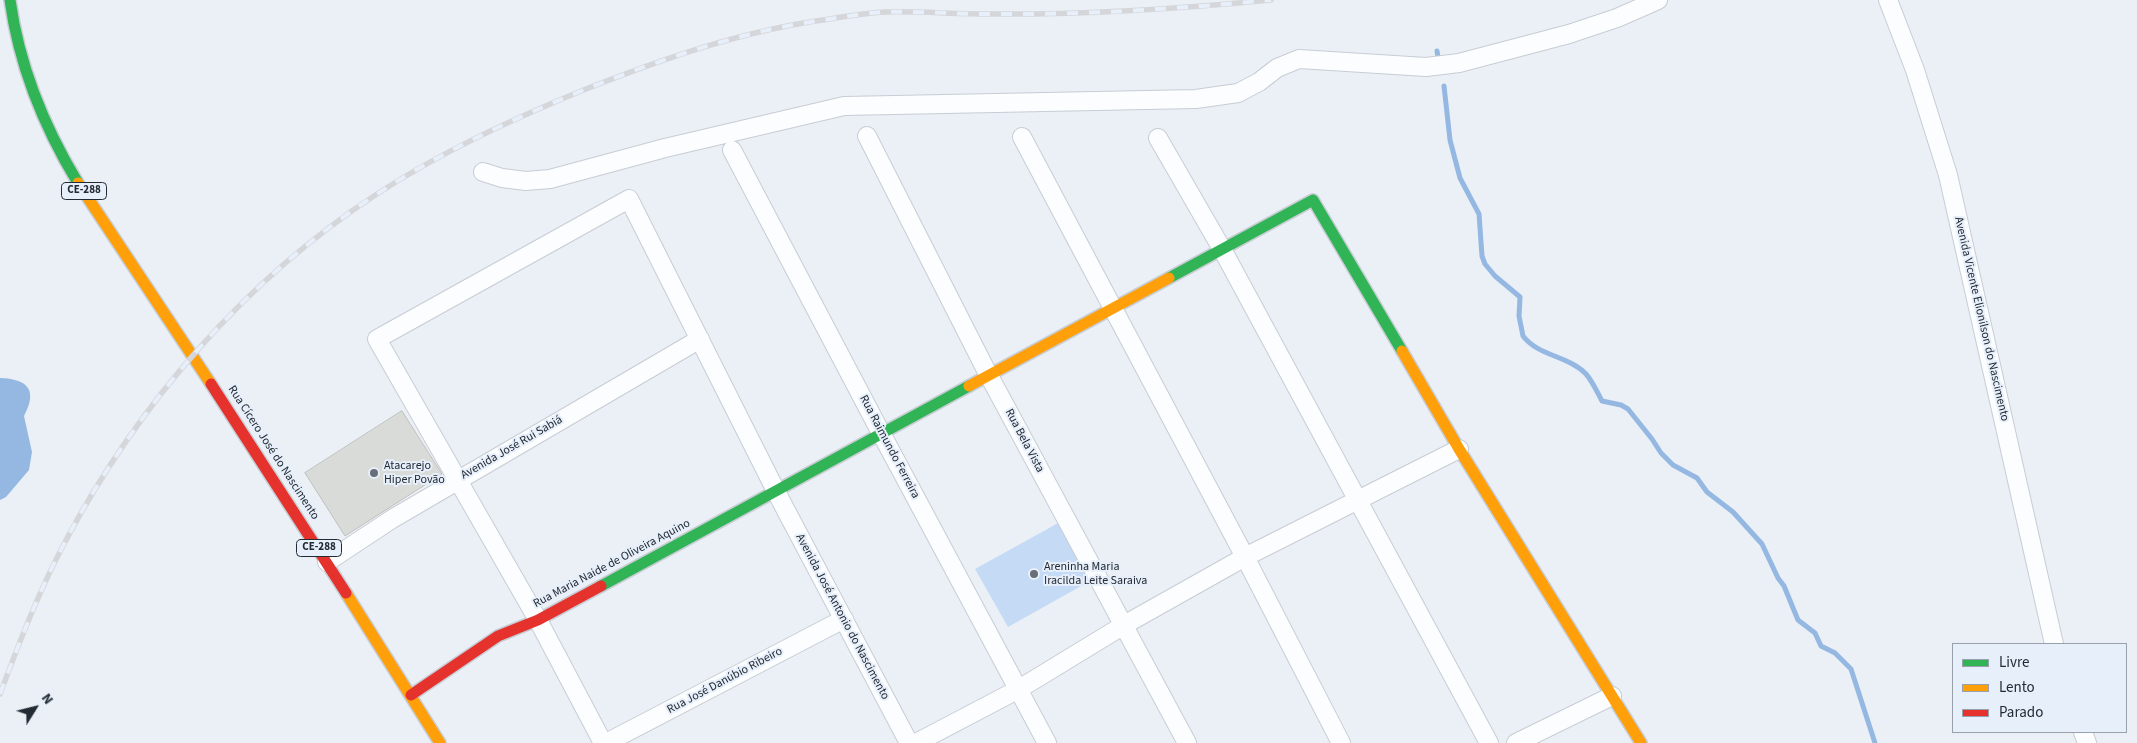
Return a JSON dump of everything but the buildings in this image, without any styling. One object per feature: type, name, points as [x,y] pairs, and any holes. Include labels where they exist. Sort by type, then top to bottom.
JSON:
[{"type":"street","name":"Rua Cícero José do Nascimento","points":[[10,0],[26,74],[57,146],[77,181],[328,562],[440,743]]},
{"type":"street","points":[[483,172],[514,180],[535,182],[665,148],[844,106],[1196,98],[1238,92],[1259,82],[1277,68],[1299,59],[1426,67],[1459,63],[1569,34],[1618,18],[1658,0]]},
{"type":"street","name":"Avenida Vicente Elionilson do Nascimento","points":[[1888,0],[1915,70],[1948,176],[2054,643]]},
{"type":"street","name":"Rua Bela Vista","points":[[867,136],[988,374],[1187,743]]},
{"type":"street","points":[[1022,138],[1245,557],[1341,743]]},
{"type":"street","points":[[1158,138],[1222,248],[1356,500],[1489,743]]},
{"type":"street","name":"Rua Raimundo Ferreira","points":[[732,150],[1047,743]]},
{"type":"street","name":"Avenida José Antonio do Nascimento","points":[[458,480],[377,339],[630,199],[776,490],[909,743]]},
{"type":"street","name":"Rua Maria Naide de Oliveira Aquino","points":[[411,694],[498,636],[538,620],[988,374],[1313,200],[1459,449]]},
{"type":"street","name":"Avenida José Rui Sabiá","points":[[328,562],[392,519],[700,339]]},
{"type":"street","points":[[916,743],[1019,690],[1124,625],[1245,557],[1459,449],[1641,743]]},
{"type":"street","points":[[458,480],[538,620],[605,743]]},
{"type":"street","name":"Rua José Danúbio Ribeiro","points":[[605,743],[844,619]]},
{"type":"street","points":[[1516,743],[1612,696]]},
{"type":"shaded area","points":[[0,378],[18,381],[28,388],[30,399],[24,416],[32,452],[29,470],[6,497],[0,500]]},
{"type":"shaded area","name":"Areninha Maria Iracilda Leite Saraiva","points":[[1060,522],[1092,580],[1008,627],[975,569]]},
{"type":"waterway","points":[[1437,51],[1438,57]]},
{"type":"waterway","points":[[1444,86],[1450,140],[1460,178],[1479,214],[1482,256],[1485,264],[1495,276],[1520,297],[1519,316],[1523,336],[1537,348],[1579,368],[1591,380],[1602,401],[1621,405],[1628,409],[1661,453],[1673,465],[1697,478],[1707,492],[1733,512],[1762,544],[1778,578],[1784,586],[1798,620],[1815,633],[1821,646],[1835,653],[1851,669],[1875,743]]},
{"type":"railway","points":[[0,694],[38,598],[65,542],[94,491],[126,441],[161,394],[199,348],[240,305],[283,265],[329,228],[377,194],[426,164],[503,125],[611,79],[704,47],[766,30],[885,12],[987,14],[1094,12],[1165,9],[1271,0]]},
{"type":"traffic: fast","points":[[10,0],[20,48],[35,95],[54,140],[78,183]]},
{"type":"traffic: fast","points":[[1169,278],[1313,200],[1402,351]]},
{"type":"traffic: fast","points":[[601,586],[969,386]]},
{"type":"traffic: slow","points":[[78,183],[211,384]]},
{"type":"traffic: slow","points":[[969,386],[1169,278]]},
{"type":"traffic: slow","points":[[1402,351],[1459,449],[1641,743]]},
{"type":"traffic: slow","points":[[346,593],[440,743]]},
{"type":"traffic: jam","points":[[211,384],[346,593]]},
{"type":"traffic: jam","points":[[411,695],[498,636],[538,620],[601,586]]},
{"type":"place","name":"Atacarejo Hiper Povão","points":[[374,473]]},
{"type":"place","name":"Areninha Maria Iracilda Leite Saraiva","points":[[1034,574]]}]
